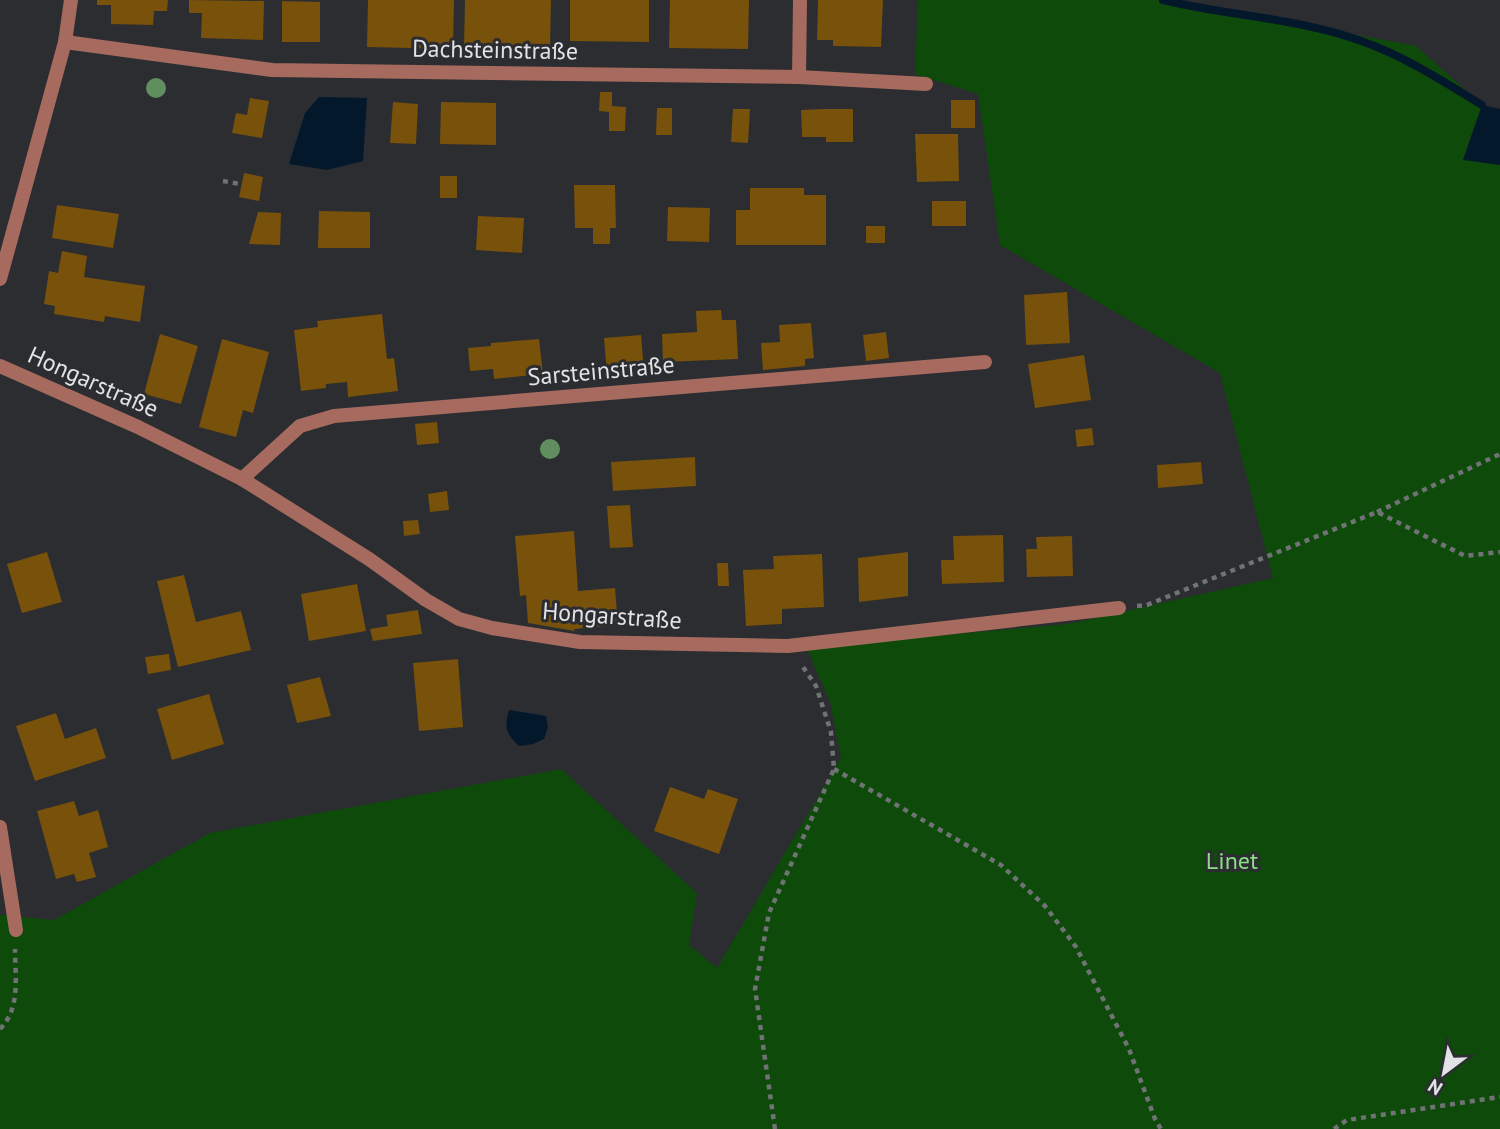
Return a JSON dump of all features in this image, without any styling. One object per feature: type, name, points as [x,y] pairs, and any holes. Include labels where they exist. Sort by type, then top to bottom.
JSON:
[{"type":"street","points":[[0,279],[65,42],[71,0]]},
{"type":"street","points":[[799,77],[800,0]]},
{"type":"street","name":"Dachsteinstraße","points":[[65,42],[272,70],[799,77],[926,83]]},
{"type":"street","name":"Sarsteinstraße","points":[[242,479],[300,426],[334,416],[985,362]]},
{"type":"street","name":"Hongarstraße","points":[[0,366],[138,427],[242,479],[369,559],[426,600],[460,619],[492,628],[580,642],[789,646],[1119,608]]},
{"type":"street","points":[[0,827],[16,930]]},
{"type":"path","points":[[223,181],[240,184]]},
{"type":"path","points":[[1119,608],[1147,605],[1377,512],[1500,454]]},
{"type":"path","points":[[1377,512],[1465,556],[1500,552]]},
{"type":"path","points":[[775,1129],[755,989],[769,913],[834,768],[831,732],[816,686],[789,646]]},
{"type":"path","points":[[834,768],[1001,865],[1045,906],[1082,958],[1129,1049],[1154,1119],[1161,1129]]},
{"type":"path","points":[[0,1029],[10,1019],[15,994],[16,930]]},
{"type":"path","points":[[1334,1129],[1347,1120],[1500,1097]]},
{"type":"green space","name":"Linet","points":[[918,0],[1169,0],[1416,46],[1482,105],[1463,159],[1500,165],[1500,1129],[0,1129],[0,915],[54,920],[210,833],[561,769],[697,893],[689,945],[717,968],[841,758],[830,702],[806,647],[1068,624],[1273,578],[1220,373],[1000,245],[978,94],[915,74]]},
{"type":"water","points":[[319,97],[367,98],[363,161],[327,170],[289,164],[305,113]]},
{"type":"water","points":[[1482,105],[1500,109],[1500,165],[1463,160]]},
{"type":"water","points":[[509,710],[546,716],[548,727],[544,739],[519,746],[507,730]]},
{"type":"building","points":[[97,0],[168,0],[167,11],[154,11],[153,25],[111,24],[111,5],[97,5]]},
{"type":"building","points":[[189,0],[264,1],[263,40],[201,38],[202,13],[189,13]]},
{"type":"building","points":[[368,0],[454,0],[453,49],[367,47]]},
{"type":"building","points":[[465,0],[551,0],[550,49],[464,47]]},
{"type":"building","points":[[570,0],[649,0],[649,42],[570,41]]},
{"type":"building","points":[[670,0],[749,0],[748,49],[669,48]]},
{"type":"building","points":[[818,0],[883,0],[881,47],[833,46],[833,40],[817,40]]},
{"type":"building","points":[[282,1],[320,2],[320,42],[282,42]]},
{"type":"building","points":[[600,92],[612,92],[612,106],[626,107],[625,131],[609,131],[609,112],[599,111]]},
{"type":"building","points":[[250,98],[269,101],[262,138],[232,133],[236,113],[247,115]]},
{"type":"building","points":[[951,100],[975,100],[975,128],[951,128]]},
{"type":"building","points":[[393,102],[418,104],[416,144],[390,143]]},
{"type":"building","points":[[441,102],[496,103],[496,145],[440,144]]},
{"type":"building","points":[[657,108],[672,108],[672,135],[656,135]]},
{"type":"building","points":[[733,109],[750,109],[748,143],[731,142]]},
{"type":"building","points":[[853,109],[853,142],[826,142],[826,137],[802,137],[801,110]]},
{"type":"building","points":[[915,134],[958,134],[959,181],[917,182]]},
{"type":"building","points":[[244,173],[263,177],[259,201],[239,197]]},
{"type":"building","points":[[440,176],[457,176],[457,198],[440,198]]},
{"type":"building","points":[[574,185],[615,185],[616,228],[610,228],[610,244],[593,244],[593,228],[575,228]]},
{"type":"building","points":[[750,188],[804,188],[804,195],[826,195],[826,245],[736,245],[736,210],[750,210]]},
{"type":"building","points":[[932,201],[966,201],[966,226],[932,226]]},
{"type":"building","points":[[57,205],[119,214],[113,248],[52,238]]},
{"type":"building","points":[[668,207],[710,208],[709,242],[667,241]]},
{"type":"building","points":[[319,211],[370,212],[370,248],[318,248]]},
{"type":"building","points":[[258,212],[281,213],[280,245],[249,244]]},
{"type":"building","points":[[478,216],[524,218],[522,253],[476,250]]},
{"type":"building","points":[[866,226],[885,226],[885,243],[866,243]]},
{"type":"building","points":[[62,251],[87,256],[84,277],[145,286],[140,322],[105,316],[104,322],[54,314],[55,306],[44,304],[49,271],[58,273]]},
{"type":"building","points":[[1067,292],[1070,343],[1026,345],[1024,295]]},
{"type":"building","points":[[721,310],[722,320],[736,320],[738,359],[663,362],[662,334],[697,332],[696,311]]},
{"type":"building","points":[[382,314],[387,359],[394,358],[398,391],[348,397],[347,382],[301,391],[294,330],[318,327],[317,321]]},
{"type":"building","points":[[811,323],[814,358],[805,359],[805,366],[763,370],[761,343],[780,342],[779,325]]},
{"type":"building","points":[[886,332],[889,358],[866,361],[863,335]]},
{"type":"building","points":[[160,334],[198,346],[181,404],[144,394]]},
{"type":"building","points":[[641,335],[644,372],[607,375],[604,338]]},
{"type":"building","points":[[222,339],[269,352],[253,413],[243,410],[236,437],[199,427]]},
{"type":"building","points":[[539,339],[543,374],[494,379],[493,369],[470,371],[468,348]]},
{"type":"building","points":[[1084,355],[1091,400],[1035,408],[1028,364]]},
{"type":"building","points":[[437,422],[439,443],[417,445],[415,424]]},
{"type":"building","points":[[1092,428],[1094,445],[1077,447],[1075,430]]},
{"type":"building","points":[[695,457],[696,486],[613,491],[611,462]]},
{"type":"building","points":[[1201,462],[1203,484],[1158,488],[1157,465]]},
{"type":"building","points":[[447,491],[449,510],[430,512],[428,494]]},
{"type":"building","points":[[630,505],[633,547],[610,548],[607,506]]},
{"type":"building","points":[[418,520],[420,534],[404,536],[403,521]]},
{"type":"building","points":[[574,531],[578,591],[615,588],[618,625],[574,629],[575,631],[528,623],[526,595],[520,596],[515,536]]},
{"type":"building","points":[[1003,535],[1004,582],[942,584],[941,560],[954,560],[953,536]]},
{"type":"building","points":[[1072,536],[1073,576],[1027,577],[1026,549],[1037,549],[1036,537]]},
{"type":"building","points":[[47,552],[62,602],[22,613],[7,564]]},
{"type":"building","points":[[908,552],[908,596],[859,602],[858,558]]},
{"type":"building","points":[[822,554],[824,607],[782,609],[782,624],[746,626],[743,570],[774,569],[773,556]]},
{"type":"building","points":[[717,563],[728,563],[729,586],[718,586]]},
{"type":"building","points":[[184,575],[196,622],[241,611],[251,650],[178,667],[157,581]]},
{"type":"building","points":[[357,584],[366,631],[309,641],[301,594]]},
{"type":"building","points":[[418,610],[422,634],[373,641],[370,629],[388,626],[386,615]]},
{"type":"building","points":[[169,654],[171,670],[148,674],[145,657]]},
{"type":"building","points":[[458,659],[463,727],[419,731],[413,663]]},
{"type":"building","points":[[320,677],[331,716],[297,723],[287,685]]},
{"type":"building","points":[[209,694],[224,744],[172,760],[157,709]]},
{"type":"building","points":[[56,713],[65,739],[96,728],[106,758],[35,781],[16,726]]},
{"type":"building","points":[[670,787],[704,799],[708,789],[738,799],[719,854],[654,831]]},
{"type":"building","points":[[74,801],[79,816],[98,810],[108,847],[89,853],[96,877],[77,882],[74,874],[56,879],[37,811]]},
{"type":"waterway","points":[[1163,0],[1289,22],[1364,42],[1410,62],[1482,105]]}]
